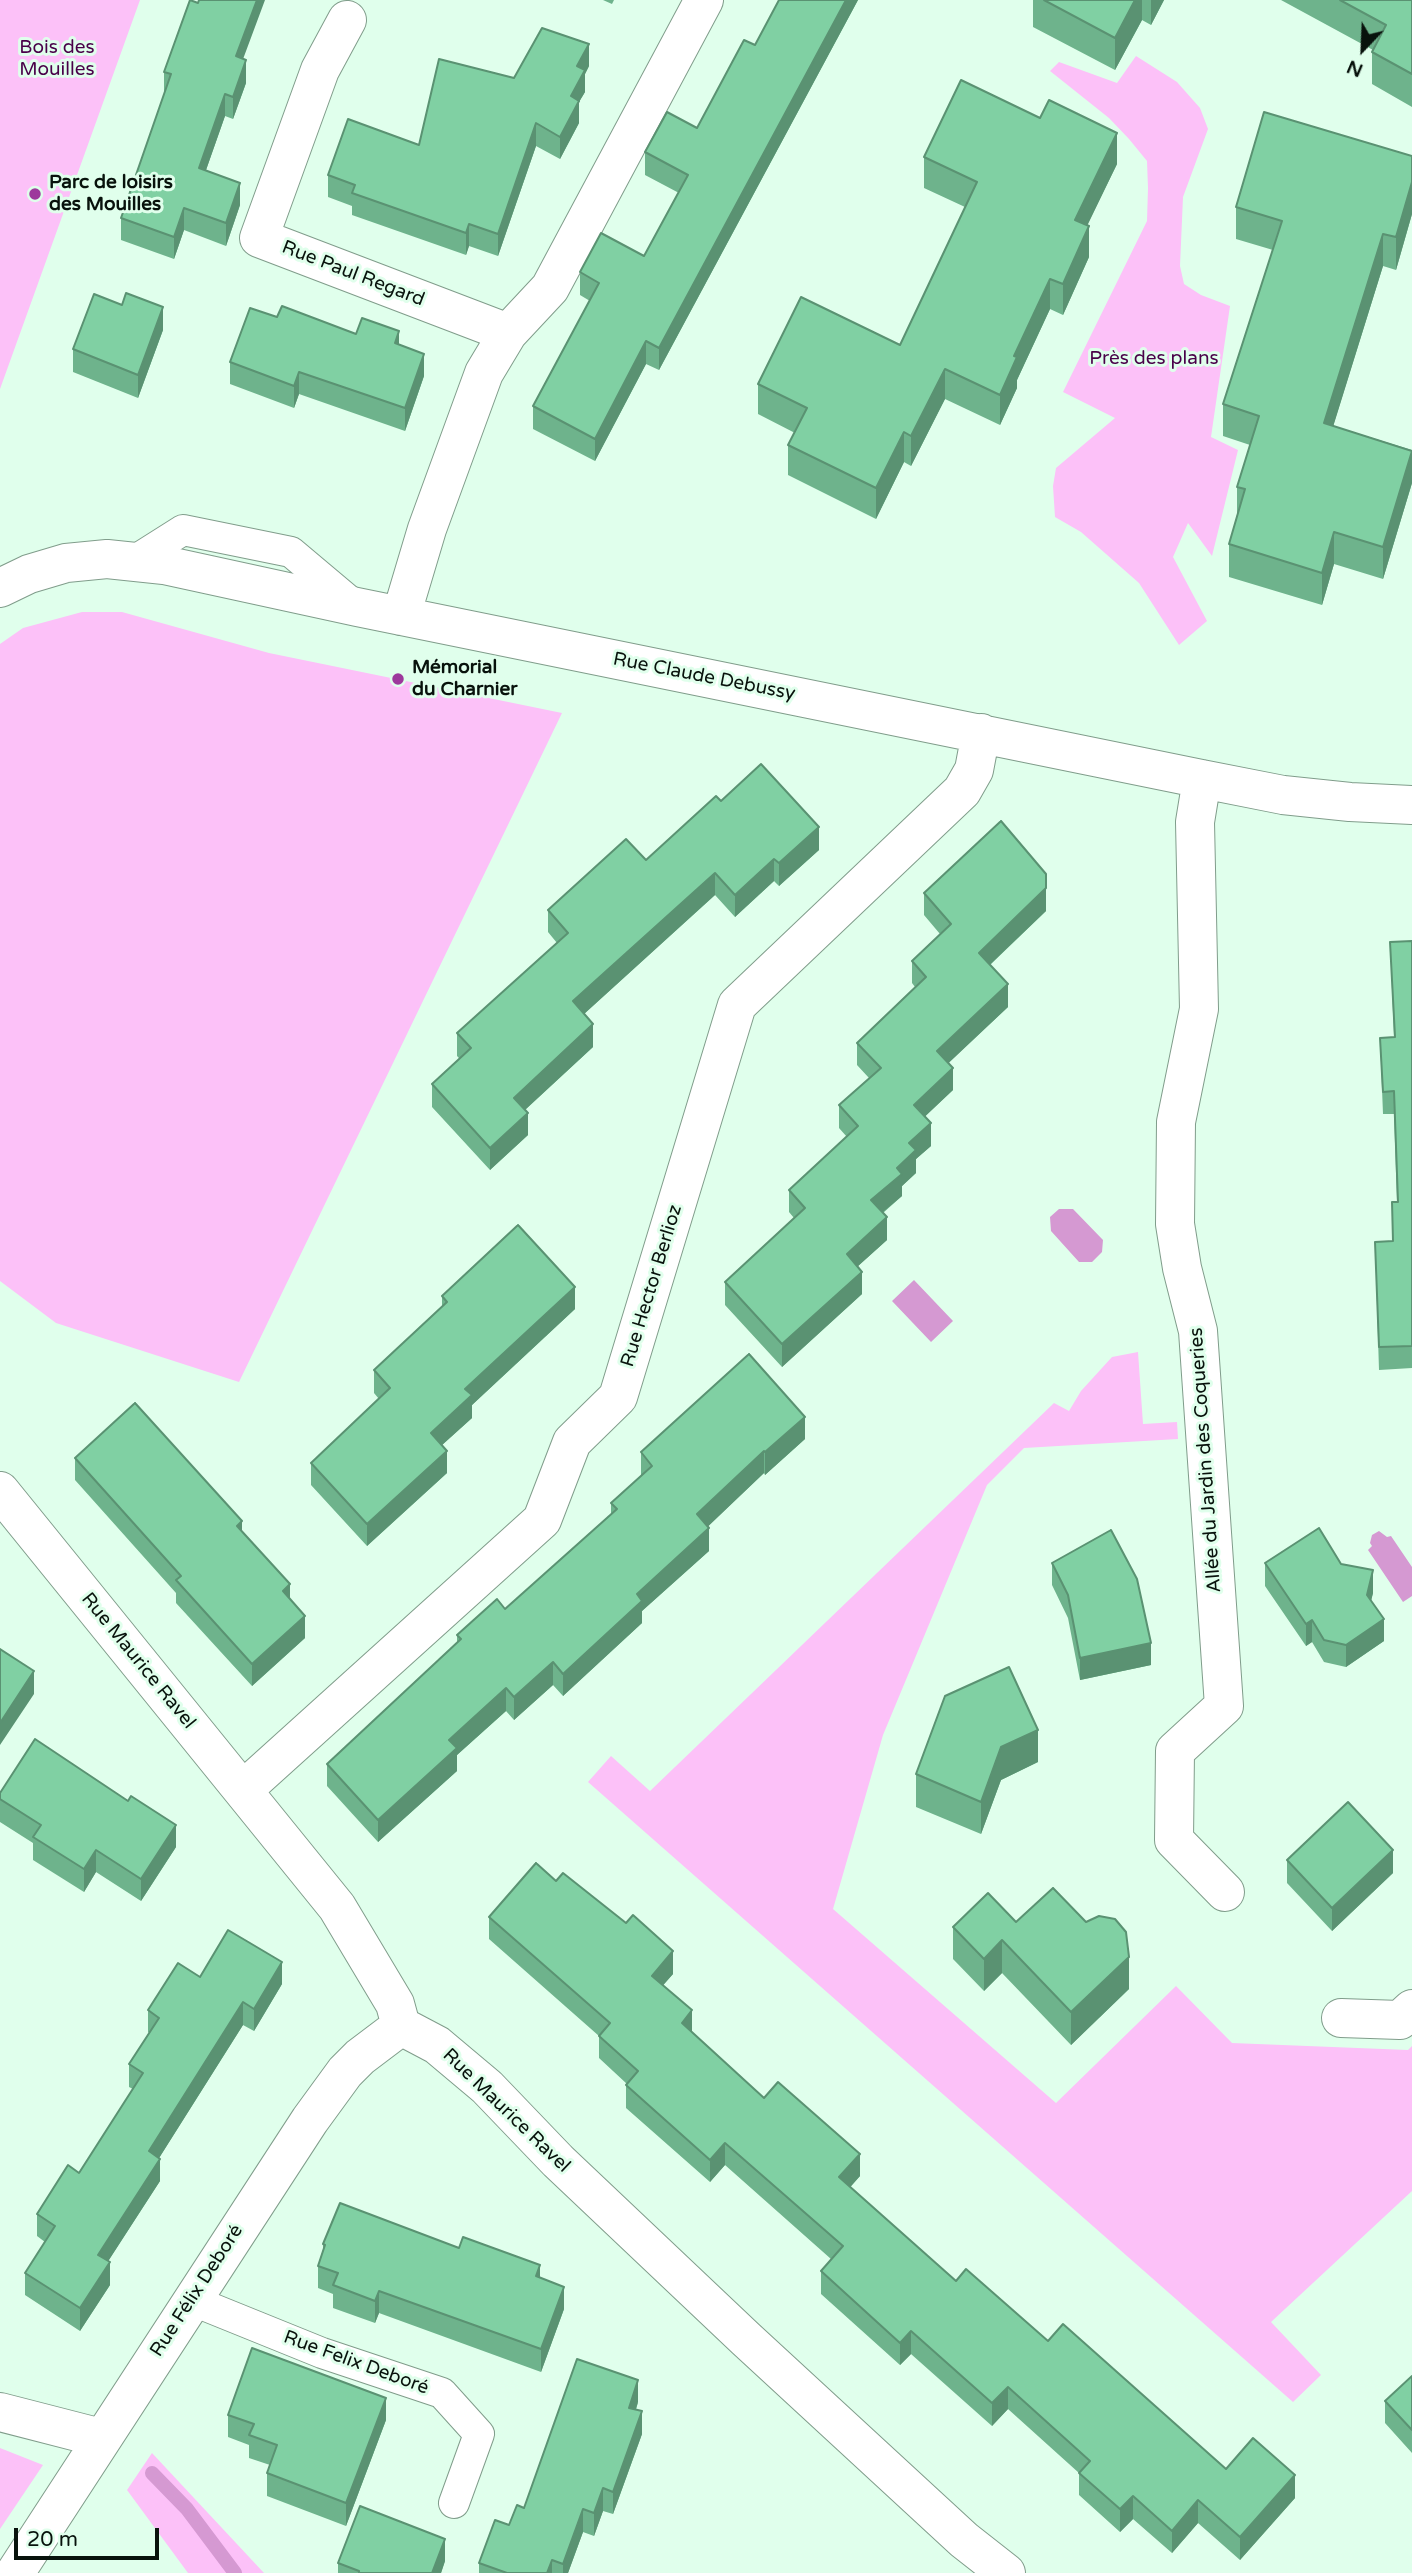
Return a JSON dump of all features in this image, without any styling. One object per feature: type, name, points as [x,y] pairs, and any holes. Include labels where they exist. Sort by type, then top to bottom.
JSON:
[{"type":"street","points":[[401,616],[427,529],[484,373],[508,333],[550,288],[704,0]]},
{"type":"street","name":"Rue Paul Regard","points":[[347,20],[320,70],[260,238],[508,333]]},
{"type":"street","name":"Rue Claude Debussy","points":[[0,588],[29,574],[66,562],[107,559],[164,565],[357,607],[1202,779],[1283,794],[1350,802],[1412,805]]},
{"type":"street","name":"Rue Hector Berlioz","points":[[243,1790],[542,1520],[572,1442],[618,1397],[737,1005],[962,791],[974,770],[981,733]]},
{"type":"street","name":"Allée du Jardin des Coqueries","points":[[1202,779],[1195,822],[1199,1009],[1176,1122],[1175,1224],[1182,1268],[1198,1331],[1224,1706],[1175,1751],[1174,1840],[1225,1892]]},
{"type":"street","name":"Rue Maurice Ravel","points":[[0,1491],[337,1907],[395,2004],[401,2026],[437,2045],[487,2087],[558,2161],[746,2339],[964,2540],[1006,2573]]},
{"type":"street","points":[[1341,2018],[1400,2020],[1412,2009]]},
{"type":"street","name":"Rue Félix Deboré","points":[[15,2573],[310,2120],[345,2072],[401,2026]]},
{"type":"street","points":[[0,2412],[101,2438]]},
{"type":"lane","name":"Rue Felix Deboré","points":[[191,2300],[322,2353],[442,2393],[478,2434],[454,2503]]},
{"type":"green space","name":"Bois des Mouilles","points":[[0,0],[140,0],[0,389]]},
{"type":"green space","name":"Près des plans","points":[[1136,56],[1177,82],[1200,108],[1208,129],[1183,197],[1180,266],[1184,284],[1201,295],[1230,306],[1211,437],[1238,450],[1212,556],[1188,523],[1173,557],[1207,621],[1179,645],[1139,583],[1081,532],[1055,517],[1053,486],[1056,468],[1115,418],[1063,392],[1147,221],[1148,188],[1147,161],[1129,139],[1109,118],[1050,71],[1059,62],[1117,83]]},
{"type":"green space","points":[[82,612],[122,612],[269,653],[562,713],[239,1382],[56,1323],[0,1281],[0,644],[23,628]]},
{"type":"green space","points":[[1138,1352],[1143,1424],[1177,1422],[1178,1439],[1024,1448],[987,1485],[883,1735],[833,1909],[1056,2103],[1176,1986],[1232,2043],[1408,2050],[1412,2046],[1412,2191],[1271,2322],[1321,2375],[1293,2402],[588,1782],[611,1756],[650,1791],[1054,1403],[1069,1411],[1081,1391],[1112,1357]]},
{"type":"green space","points":[[0,2448],[43,2465],[0,2529]]},
{"type":"green space","points":[[152,2453],[264,2573],[188,2573],[127,2490]]},
{"type":"shaded area","points":[[1059,1209],[1073,1209],[1103,1240],[1102,1252],[1092,1262],[1079,1262],[1051,1231],[1050,1217]]},
{"type":"shaded area","points":[[914,1280],[953,1321],[931,1342],[892,1301]]},
{"type":"shaded area","points":[[1379,1531],[1387,1537],[1391,1536],[1412,1567],[1412,1596],[1403,1602],[1368,1550],[1372,1546],[1372,1535]]},
{"type":"building","points":[[190,0],[198,3],[199,0],[257,0],[236,56],[246,60],[233,97],[225,94],[199,168],[240,183],[226,223],[184,208],[174,237],[121,218],[171,74],[164,72]]},
{"type":"building","points":[[779,0],[846,0],[659,348],[646,341],[595,439],[533,406],[599,283],[580,272],[601,233],[644,256],[688,175],[645,152],[667,112],[697,128],[744,40],[755,45]]},
{"type":"building","points":[[1044,0],[1135,0],[1115,38]]},
{"type":"building","points":[[1340,0],[1412,0],[1412,74],[1372,52],[1386,25]]},
{"type":"building","points":[[542,28],[589,44],[577,66],[585,70],[571,96],[579,101],[560,137],[536,123],[498,234],[469,224],[466,233],[352,193],[355,185],[328,175],[348,119],[419,145],[439,59],[514,78]]},
{"type":"building","points":[[961,80],[1040,118],[1049,100],[1117,133],[1075,220],[1089,226],[1063,284],[1050,279],[1014,356],[1017,357],[1000,395],[945,369],[911,436],[904,432],[876,488],[788,445],[807,408],[758,384],[801,297],[900,345],[977,182],[924,157]]},
{"type":"building","points":[[1264,112],[1412,156],[1412,182],[1396,237],[1383,234],[1324,423],[1412,451],[1383,547],[1334,532],[1322,573],[1229,544],[1245,489],[1237,487],[1259,416],[1223,404],[1282,221],[1236,207]]},
{"type":"building","points":[[126,293],[163,307],[138,375],[73,349],[94,294],[122,305]]},
{"type":"building","points":[[282,306],[356,334],[362,318],[399,331],[395,343],[424,354],[405,408],[299,372],[294,386],[230,362],[250,308],[277,317]]},
{"type":"building","points":[[761,764],[819,827],[779,863],[774,859],[735,895],[715,873],[573,1001],[593,1024],[514,1098],[528,1113],[490,1148],[432,1084],[471,1048],[457,1033],[568,933],[548,910],[626,839],[646,860],[716,796],[721,801]]},
{"type":"building","points":[[1001,821],[1046,874],[1046,888],[979,953],[1008,984],[937,1051],[953,1068],[914,1105],[931,1123],[909,1143],[916,1150],[897,1168],[902,1174],[871,1200],[887,1217],[847,1254],[862,1272],[782,1344],[725,1282],[805,1208],[789,1190],[858,1126],[839,1105],[881,1068],[857,1043],[926,977],[912,961],[951,924],[924,893]]},
{"type":"building","points":[[1412,941],[1412,1346],[1379,1347],[1375,1242],[1393,1241],[1392,1202],[1398,1202],[1394,1091],[1383,1092],[1380,1038],[1395,1037],[1390,942]]},
{"type":"building","points":[[518,1225],[575,1287],[465,1389],[472,1395],[431,1433],[447,1451],[367,1524],[311,1463],[390,1388],[374,1370],[447,1302],[442,1296]]},
{"type":"building","points":[[749,1354],[805,1417],[764,1451],[697,1514],[709,1528],[637,1594],[642,1601],[563,1674],[553,1662],[514,1697],[506,1688],[449,1740],[457,1748],[378,1820],[327,1764],[461,1639],[457,1635],[497,1599],[505,1609],[617,1509],[611,1503],[652,1466],[641,1452]]},
{"type":"building","points":[[135,1403],[242,1521],[237,1526],[290,1584],[283,1591],[305,1616],[252,1664],[176,1580],[181,1576],[75,1458]]},
{"type":"building","points":[[1319,1528],[1341,1564],[1373,1570],[1367,1595],[1384,1619],[1346,1645],[1324,1640],[1312,1620],[1306,1624],[1265,1563]]},
{"type":"building","points":[[1111,1530],[1137,1579],[1151,1643],[1080,1658],[1068,1595],[1052,1563]]},
{"type":"building","points":[[0,1649],[34,1671],[0,1723]]},
{"type":"building","points":[[1009,1667],[1038,1730],[1001,1747],[981,1802],[916,1774],[945,1696]]},
{"type":"building","points":[[35,1739],[128,1801],[131,1796],[176,1825],[141,1879],[96,1850],[84,1869],[33,1837],[41,1825],[0,1799],[0,1793]]},
{"type":"building","points":[[1348,1802],[1393,1850],[1332,1908],[1287,1860]]},
{"type":"building","points":[[536,1863],[556,1881],[563,1873],[626,1923],[633,1915],[673,1951],[652,1976],[692,2010],[682,2023],[764,2098],[778,2082],[860,2154],[839,2177],[956,2281],[966,2269],[1048,2341],[1063,2324],[1226,2469],[1253,2438],[1295,2475],[1240,2537],[1198,2500],[1172,2531],[1133,2496],[1120,2509],[1079,2473],[1090,2461],[1008,2387],[992,2403],[911,2331],[900,2343],[821,2271],[843,2246],[725,2143],[710,2160],[626,2085],[638,2071],[599,2036],[610,2023],[489,1917]]},
{"type":"building","points":[[1053,1888],[1086,1922],[1099,1916],[1115,1919],[1126,1932],[1129,1957],[1071,2012],[1002,1940],[984,1959],[953,1927],[988,1893],[1016,1922]]},
{"type":"building","points":[[228,1930],[282,1962],[254,2009],[243,2002],[149,2151],[160,2159],[98,2255],[110,2262],[80,2308],[25,2273],[55,2226],[37,2214],[68,2165],[79,2173],[143,2073],[129,2064],[159,2018],[148,2010],[178,1963],[200,1977]]},
{"type":"building","points":[[340,2203],[459,2248],[463,2237],[540,2265],[536,2276],[564,2287],[541,2349],[379,2291],[375,2301],[333,2285],[338,2273],[318,2266],[325,2245],[323,2244]]},
{"type":"building","points":[[252,2348],[386,2398],[346,2503],[267,2473],[277,2445],[249,2435],[254,2424],[228,2415]]},
{"type":"building","points":[[577,2359],[638,2380],[629,2408],[642,2411],[613,2492],[603,2488],[594,2513],[583,2509],[563,2564],[552,2560],[547,2573],[507,2573],[479,2563],[495,2520],[509,2525],[517,2505],[524,2508]]},
{"type":"building","points":[[1412,2376],[1412,2430],[1385,2401]]},
{"type":"building","points":[[360,2506],[445,2539],[432,2573],[359,2573],[338,2563]]},
{"type":"waterway","points":[[152,2473],[187,2509],[235,2573]]},
{"type":"place","name":"Parc de loisirs des Mouilles","points":[[35,194]]},
{"type":"place","name":"Mémorial du Charnier","points":[[398,679]]}]
